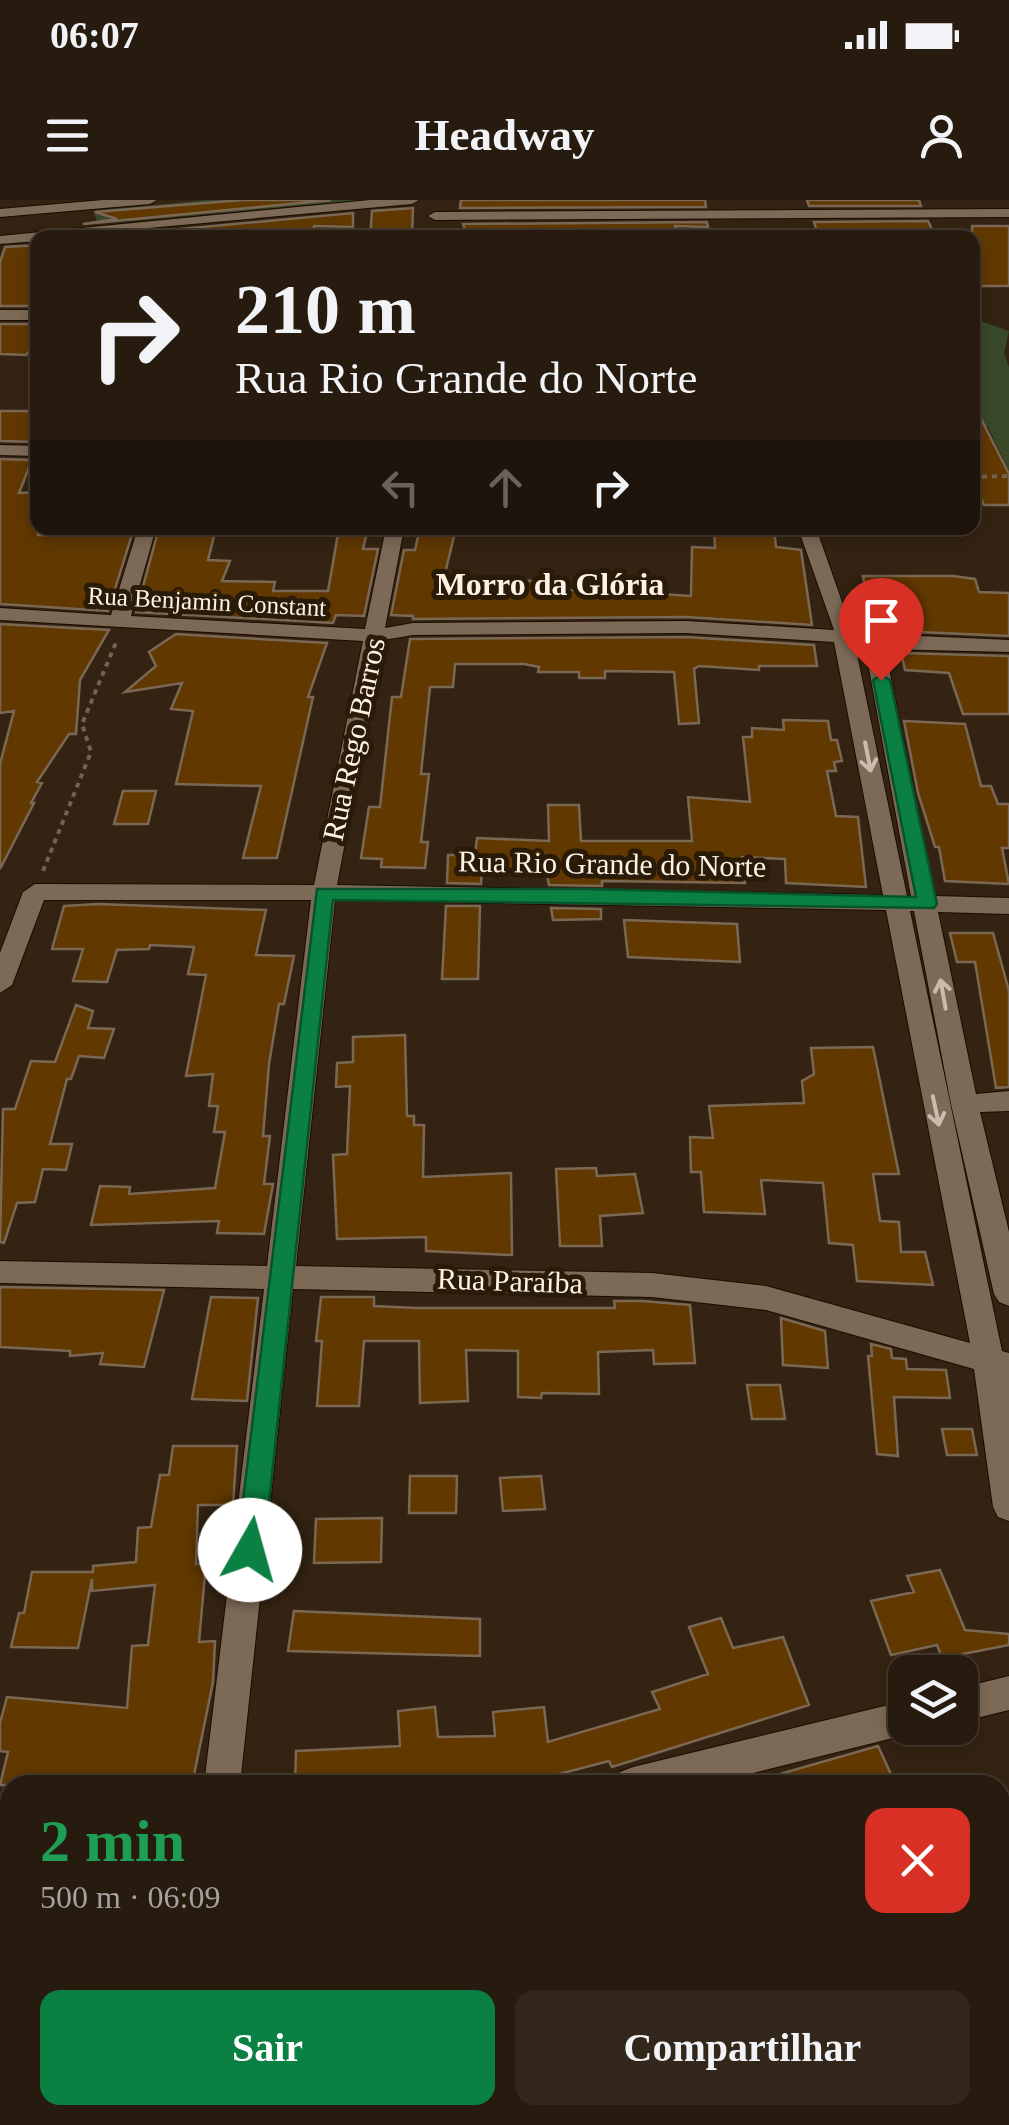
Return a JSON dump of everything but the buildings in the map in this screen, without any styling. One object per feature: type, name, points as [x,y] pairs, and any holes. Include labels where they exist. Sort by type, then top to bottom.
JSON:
[{"type":"street","points":[[30,235],[0,237],[11,208],[150,200]]},
{"type":"street","points":[[109,230],[265,220],[412,200]]},
{"type":"street","points":[[434,230],[438,200]]},
{"type":"street","points":[[435,216],[607,216],[751,210],[1009,215]]},
{"type":"street","points":[[0,314],[30,315]]},
{"type":"street","points":[[0,450],[30,451]]},
{"type":"street","points":[[119,622],[146,535]]},
{"type":"street","name":"Rua Rego Barros","points":[[223,1775],[324,894],[345,764],[394,535]]},
{"type":"street","points":[[809,535],[843,632],[927,1068],[998,1362],[1009,1507]]},
{"type":"street","name":"Rua Benjamin Constant","points":[[0,614],[375,636],[413,629],[560,627],[843,632]]},
{"type":"street","points":[[843,632],[874,643],[1009,646]]},
{"type":"street","points":[[874,643],[964,1104],[1009,1294]]},
{"type":"street","points":[[0,985],[34,892]]},
{"type":"street","name":"Rua Rio Grande do Norte","points":[[34,892],[532,894],[1009,906]]},
{"type":"street","points":[[927,1068],[957,1069]]},
{"type":"street","points":[[964,1104],[1009,1101]]},
{"type":"street","name":"Rua Paraíba","points":[[0,1272],[652,1285],[766,1298],[998,1362]]},
{"type":"street","points":[[978,1701],[1009,1693]]},
{"type":"street","points":[[674,1775],[888,1722]]},
{"type":"path","points":[[980,476],[1009,476]]},
{"type":"path","points":[[34,892],[90,752],[82,724],[109,663],[119,622]]},
{"type":"green space","points":[[206,200],[363,200],[98,224],[93,211]]},
{"type":"green space","points":[[980,321],[1009,331],[1004,353],[1009,367],[1009,471],[988,427],[980,428]]},
{"type":"district","name":"Morro da Glória","points":[[550,584]]},
{"type":"route","points":[[250,1550],[324,894],[587,895],[927,904],[881,680]]}]
